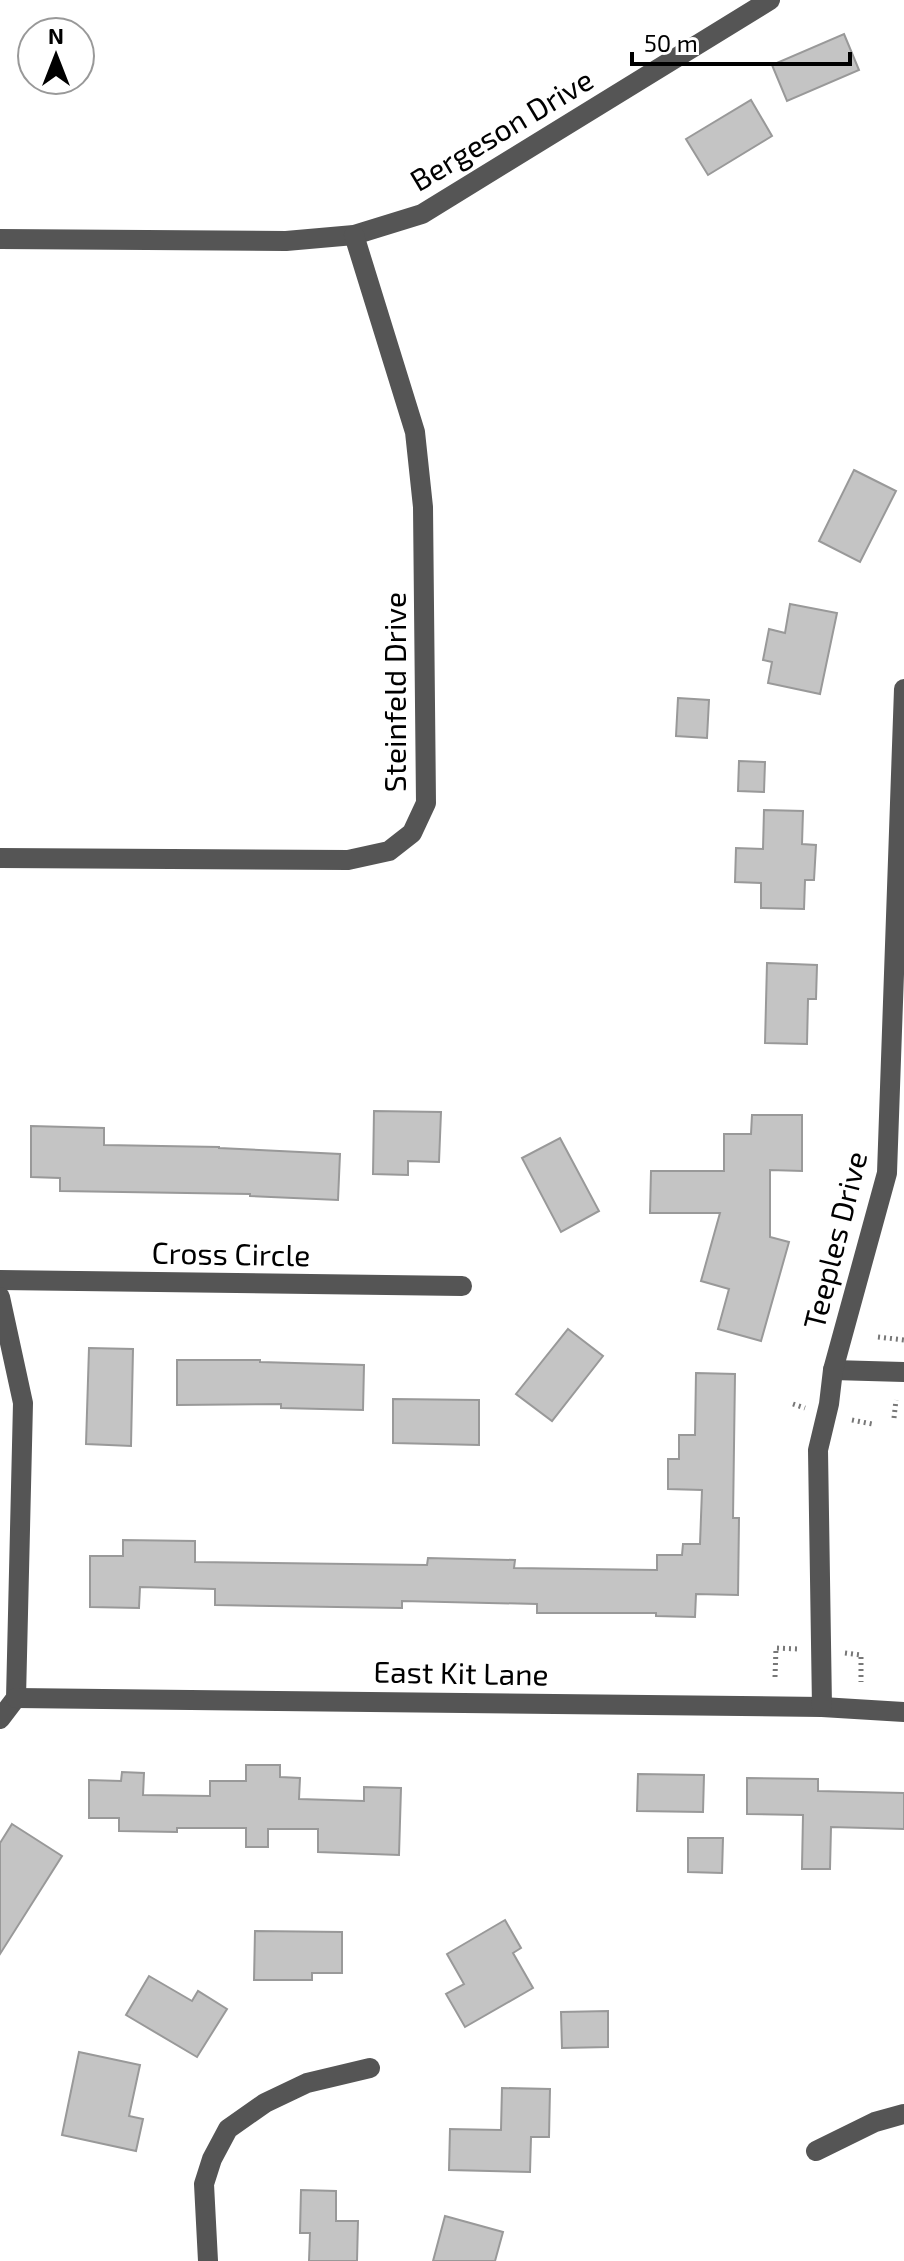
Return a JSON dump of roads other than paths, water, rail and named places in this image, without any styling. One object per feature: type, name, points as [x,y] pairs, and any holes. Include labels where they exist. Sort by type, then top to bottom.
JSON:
[{"type":"street","name":"Bergeson Drive","points":[[0,239],[286,241],[354,235],[422,214],[770,0]]},
{"type":"street","name":"Steinfeld Drive","points":[[0,858],[348,860],[389,851],[412,833],[426,803],[423,507],[415,432],[354,235]]},
{"type":"street","name":"Teeples Drive","points":[[822,1707],[818,1450],[833,1370],[887,1173],[904,689]]},
{"type":"street","name":"Cross Circle","points":[[0,1280],[462,1286]]},
{"type":"street","points":[[0,1297],[23,1403],[16,1698],[0,1719]]},
{"type":"street","points":[[833,1370],[904,1372]]},
{"type":"street","name":"East Kit Lane","points":[[16,1698],[822,1707],[904,1712]]},
{"type":"street","points":[[208,2261],[204,2184],[212,2159],[228,2129],[265,2103],[307,2083],[370,2068]]},
{"type":"street","points":[[816,2151],[875,2122],[904,2114]]}]
